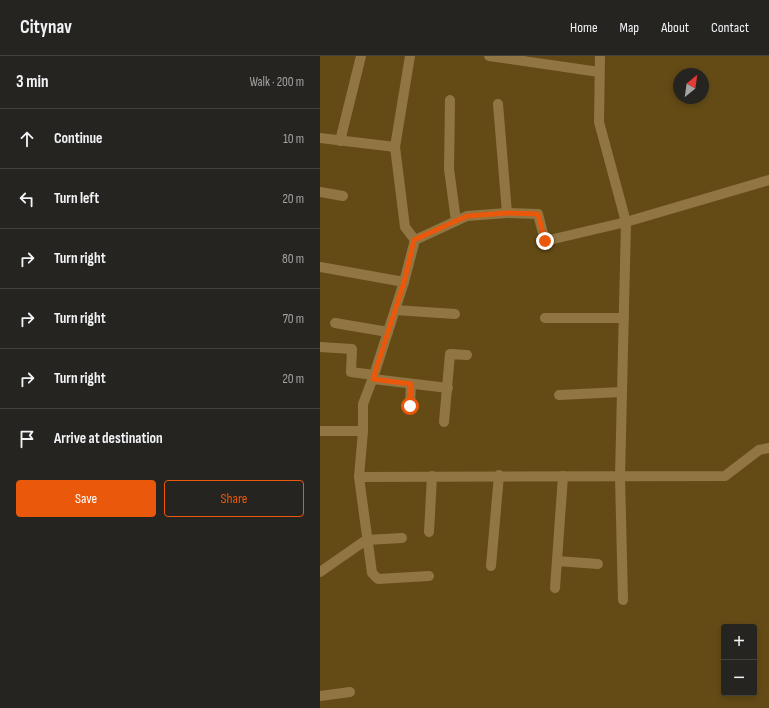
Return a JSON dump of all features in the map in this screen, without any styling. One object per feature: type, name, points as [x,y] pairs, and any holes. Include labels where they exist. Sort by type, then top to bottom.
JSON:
[{"type":"street","points":[[340,141],[361,56]]},
{"type":"street","points":[[410,56],[395,147],[405,227],[414,240],[404,282],[363,404],[363,431],[359,477],[366,540],[372,573],[378,579],[429,576]]},
{"type":"street","points":[[489,56],[599,72]]},
{"type":"street","points":[[600,56],[599,122],[626,222],[620,477],[623,600]]},
{"type":"street","points":[[450,100],[449,169],[456,221]]},
{"type":"street","points":[[498,104],[507,213]]},
{"type":"street","points":[[320,138],[395,147]]},
{"type":"street","points":[[414,240],[467,216],[507,213],[538,214],[545,241],[626,222],[769,180]]},
{"type":"street","points":[[320,192],[343,196]]},
{"type":"street","points":[[320,267],[404,282]]},
{"type":"street","points":[[395,310],[455,314]]},
{"type":"street","points":[[545,318],[624,318]]},
{"type":"street","points":[[335,323],[388,332]]},
{"type":"street","points":[[320,347],[352,350],[351,372],[411,384],[448,388]]},
{"type":"street","points":[[444,422],[450,354],[467,354]]},
{"type":"street","points":[[410,406],[411,384]]},
{"type":"street","points":[[559,395],[622,392]]},
{"type":"street","points":[[320,431],[363,431]]},
{"type":"street","points":[[359,477],[499,475],[620,477],[725,476],[759,450],[769,448]]},
{"type":"street","points":[[491,566],[499,475]]},
{"type":"street","points":[[429,532],[432,476]]},
{"type":"street","points":[[555,588],[563,476]]},
{"type":"street","points":[[320,572],[366,540],[402,538]]},
{"type":"street","points":[[557,560],[598,564]]},
{"type":"street","points":[[320,696],[350,692]]},
{"type":"shaded area","points":[[320,56],[769,56],[769,708],[320,708]]},
{"type":"route","points":[[410,406],[411,384],[373,379],[404,282],[414,240],[467,216],[507,213],[538,214],[545,241]]}]
